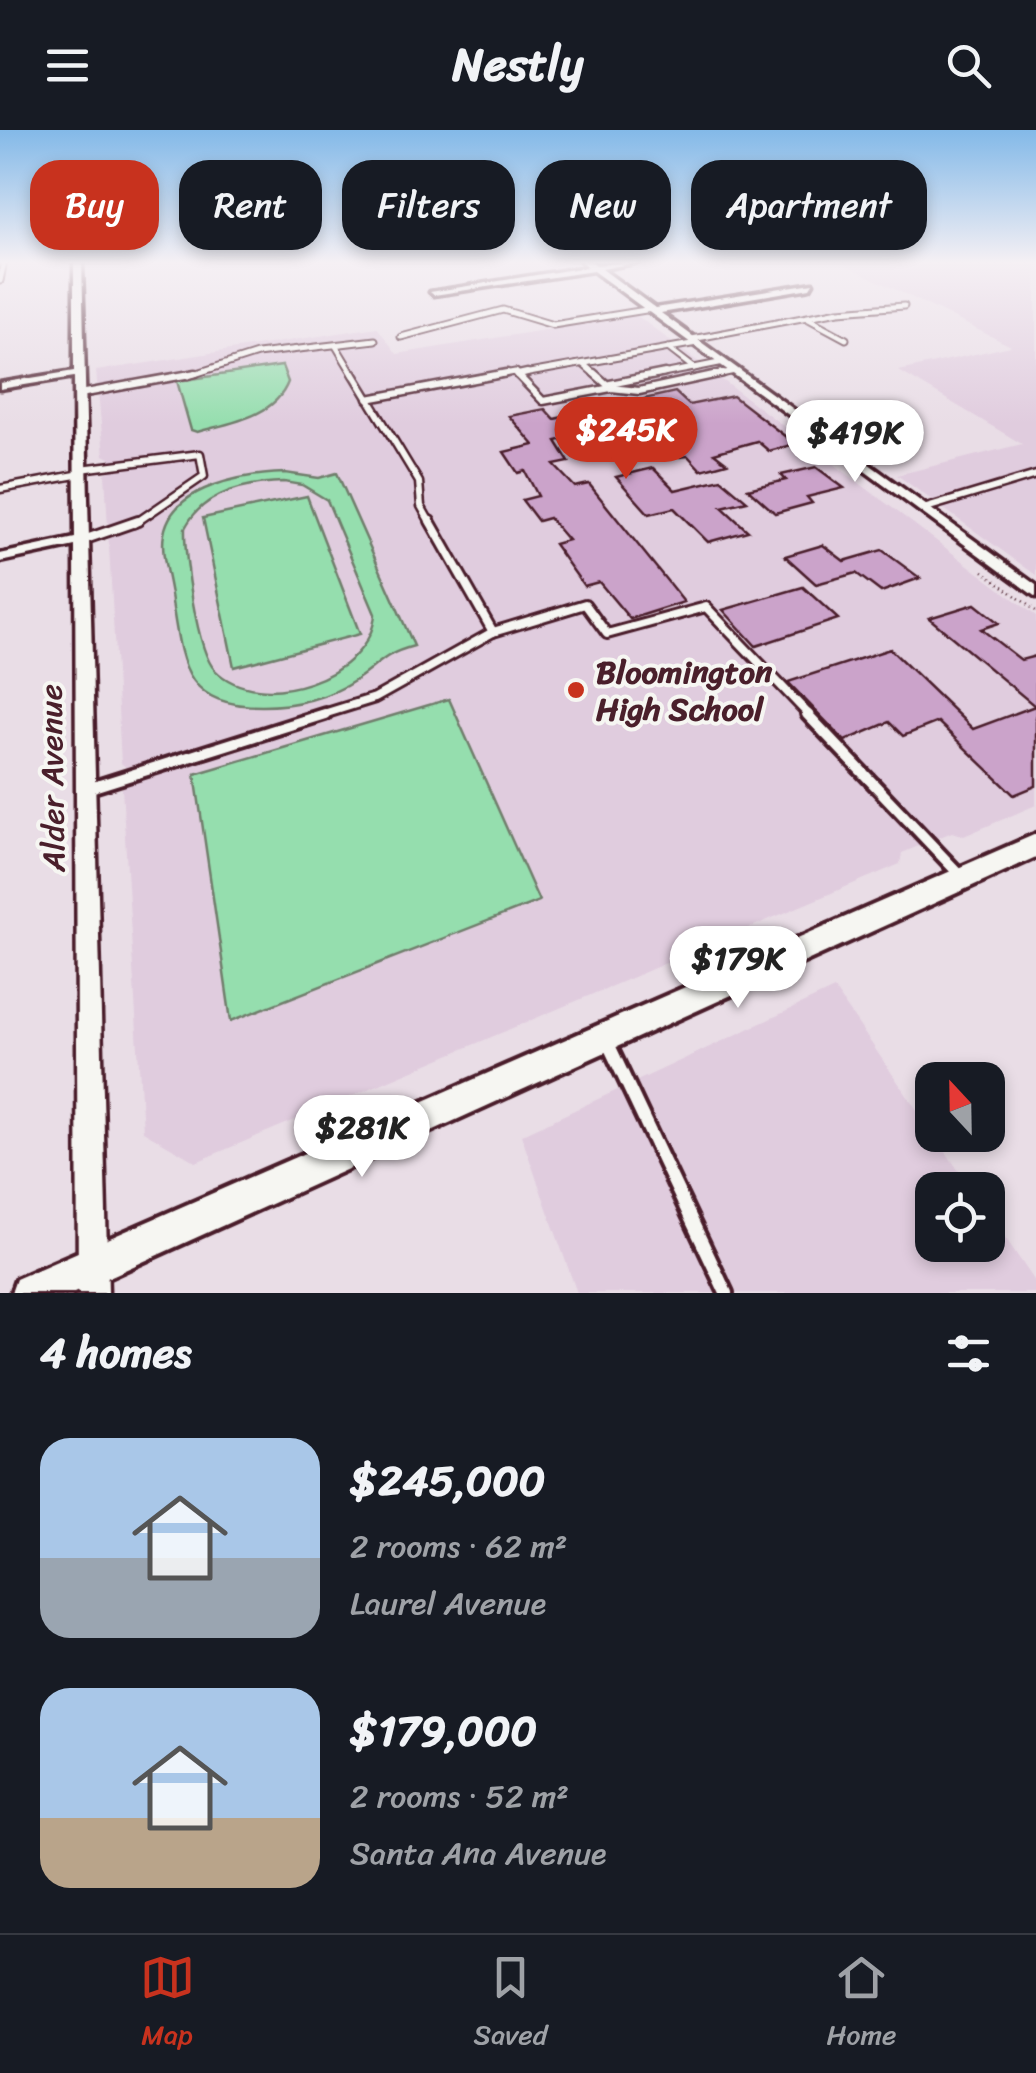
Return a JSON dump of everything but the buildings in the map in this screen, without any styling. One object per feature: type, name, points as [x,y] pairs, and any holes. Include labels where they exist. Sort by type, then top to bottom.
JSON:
[{"type":"street","name":"Alder Avenue","points":[[79,315],[93,1279]]},
{"type":"street","points":[[660,315],[1036,592]]},
{"type":"street","points":[[0,386],[80,373]]},
{"type":"street","points":[[0,558],[84,540]]},
{"type":"street","points":[[30,1293],[93,1279],[604,1036],[1036,846]]},
{"type":"lane","points":[[400,336],[433,331],[447,319],[469,315]]},
{"type":"lane","points":[[530,315],[549,326],[619,315]]},
{"type":"lane","points":[[518,376],[828,315]]},
{"type":"lane","points":[[806,318],[846,338]]},
{"type":"lane","points":[[820,326],[832,324]]},
{"type":"lane","points":[[80,394],[179,378],[256,354],[375,340]]},
{"type":"lane","points":[[336,346],[418,482],[420,506],[493,632]]},
{"type":"lane","points":[[668,348],[694,368]]},
{"type":"lane","points":[[368,399],[515,372],[543,401],[724,362]]},
{"type":"lane","points":[[583,364],[609,386],[638,391],[735,371]]},
{"type":"lane","points":[[812,427],[872,415],[902,428]]},
{"type":"lane","points":[[0,488],[81,471],[200,454],[204,476],[131,526],[84,540]]},
{"type":"lane","points":[[924,509],[1036,475]]},
{"type":"lane","points":[[87,789],[280,732],[375,698],[493,632],[585,604],[607,634],[642,628],[706,606],[964,878]]},
{"type":"lane","points":[[604,1036],[726,1293]]},
{"type":"path","points":[[983,572],[1036,611]]},
{"type":"shaded area","name":"Bloomington High School","points":[[636,315],[1036,616],[1036,805],[964,836],[952,832],[902,853],[900,864],[196,1162],[143,1131],[122,788],[128,769],[121,763],[105,474],[111,470],[110,458],[104,455],[96,371],[377,327],[397,354]]},
{"type":"shaded area","points":[[948,315],[1036,315],[1036,575],[897,475],[1022,444],[899,371],[1011,346]]},
{"type":"shaded area","points":[[834,989],[915,1107],[915,1152],[946,1152],[960,1172],[915,1172],[915,1262],[1005,1262],[1005,1237],[1036,1283],[1036,1293],[577,1293],[521,1135]]},
{"type":"green space","points":[[282,366],[288,382],[282,394],[262,411],[197,432],[191,430],[177,381]]},
{"type":"green space","points":[[337,473],[414,646],[388,656],[356,680],[323,696],[274,706],[236,704],[202,690],[184,663],[164,559],[164,534],[170,517],[196,493],[232,480],[269,474],[319,478]],"holes":[[[284,482],[302,485],[327,500],[375,614],[369,637],[334,672],[310,683],[284,689],[258,689],[234,683],[215,670],[203,644],[189,580],[185,528],[203,505],[241,487]]]},
{"type":"green space","points":[[307,496],[360,634],[234,667],[203,518]]},
{"type":"green space","points":[[449,699],[539,901],[231,1021],[195,774]]},
{"type":"place","name":"Bloomington High School","points":[[576,690]]}]
